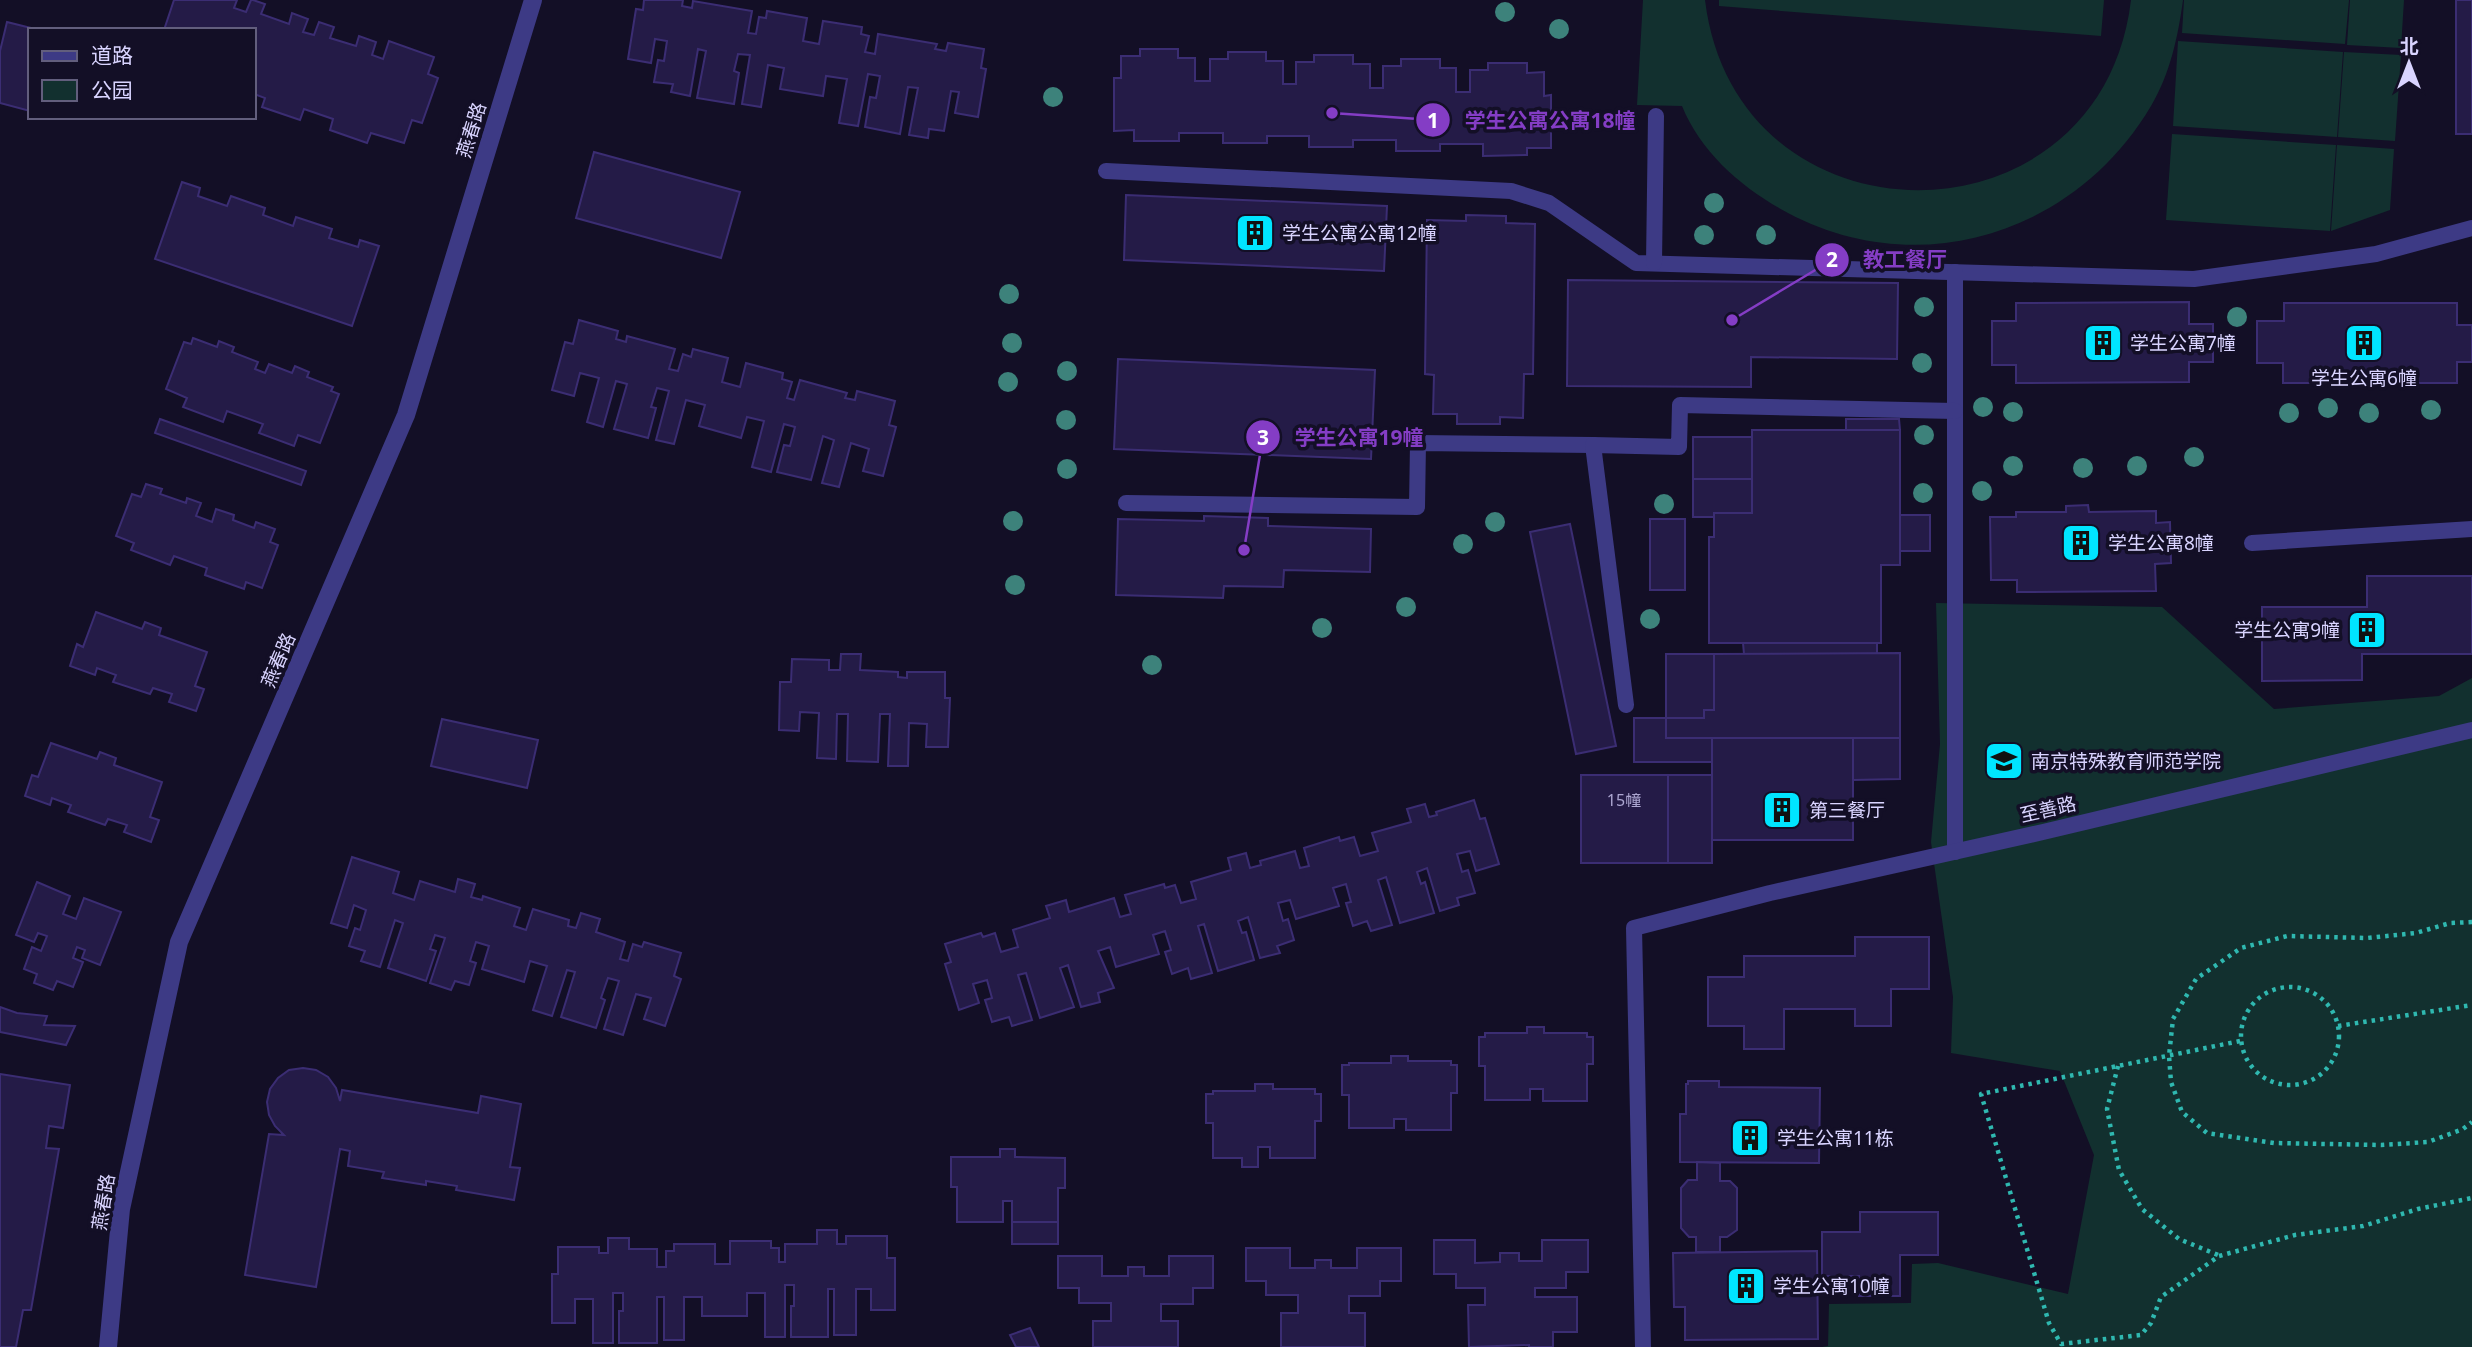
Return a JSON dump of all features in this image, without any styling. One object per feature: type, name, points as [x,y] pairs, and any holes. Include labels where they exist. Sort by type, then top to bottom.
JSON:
[{"type":"street","name":"燕春路","points":[[108,1347],[121,1209],[179,942],[406,415],[533,0]]},
{"type":"lane","points":[[1654,263],[1656,116]]},
{"type":"lane","points":[[1106,171],[1511,191],[1549,203],[1636,262],[1654,263],[2194,279],[2376,254],[2472,228]]},
{"type":"lane","points":[[1955,272],[1955,852]]},
{"type":"lane","points":[[1126,503],[1417,507],[1418,443],[1679,447],[1680,405],[1955,411]]},
{"type":"lane","points":[[1593,445],[1626,705]]},
{"type":"lane","points":[[2252,543],[2472,529]]},
{"type":"lane","name":"至善路","points":[[1643,1347],[1634,928],[1770,893],[2472,730]]},
{"type":"path","points":[[2472,922],[2450,923],[2416,933],[2367,938],[2287,936],[2241,948],[2196,979],[2172,1019],[2169,1056],[2171,1083],[2182,1112],[2207,1133],[2274,1143],[2381,1145],[2428,1142],[2463,1129],[2472,1122]]},
{"type":"path","points":[[2286,986],[2302,988],[2318,995],[2331,1009],[2338,1026],[2338,1045],[2331,1063],[2319,1076],[2304,1083],[2287,1085],[2270,1081],[2255,1072],[2245,1058],[2240,1041],[2241,1026],[2247,1010],[2257,998],[2270,990],[2286,986]]},
{"type":"path","points":[[2338,1026],[2472,1005]]},
{"type":"path","points":[[2240,1041],[1981,1094],[2049,1323],[2061,1344],[2141,1335],[2151,1323],[2161,1297],[2219,1256],[2295,1235],[2363,1226],[2418,1209],[2472,1198]]},
{"type":"path","points":[[2118,1066],[2107,1109],[2119,1170],[2142,1209],[2179,1239],[2219,1256]]},
{"type":"green space","points":[[1643,0],[1705,0],[1731,83],[1780,143],[1846,178],[1918,190],[1991,178],[2056,142],[2105,83],[2131,0],[2183,0],[2172,55],[2151,106],[2119,150],[2081,186],[2038,214],[1991,233],[1941,243],[1890,244],[1838,234],[1788,213],[1755,193],[1725,168],[1700,139],[1682,106],[1637,105]]},
{"type":"green space","points":[[1719,0],[2104,0],[2101,36],[1719,6]]},
{"type":"green space","points":[[2184,0],[2349,0],[2345,44],[2182,33]]},
{"type":"green space","points":[[2350,0],[2404,0],[2401,48],[2347,45]]},
{"type":"green space","points":[[2178,41],[2343,52],[2337,137],[2173,126]]},
{"type":"green space","points":[[2344,52],[2401,55],[2395,141],[2338,137]]},
{"type":"green space","points":[[2172,134],[2336,145],[2330,231],[2166,220]]},
{"type":"green space","points":[[2337,145],[2394,149],[2390,210],[2331,231]]},
{"type":"green space","points":[[1936,603],[2162,607],[2274,709],[2439,696],[2472,678],[2472,1347],[1822,1347],[1828,1346],[1829,1304],[1911,1303],[1912,1264],[1938,1263],[2068,1294],[2094,1155],[2060,1071],[1951,1053],[1953,997],[1931,842],[1940,744]]},
{"type":"building","points":[[174,0],[237,0],[234,8],[246,12],[253,0],[265,4],[261,14],[289,24],[292,13],[308,19],[303,32],[314,35],[319,22],[334,27],[330,38],[356,46],[359,36],[376,42],[372,55],[383,59],[389,41],[434,57],[428,74],[438,78],[422,123],[412,120],[404,143],[371,133],[367,143],[330,130],[333,119],[304,109],[300,120],[262,107],[265,98],[256,95],[256,28],[165,28]]},
{"type":"building","points":[[644,0],[683,0],[682,6],[692,8],[693,1],[752,11],[748,33],[756,34],[759,17],[766,18],[767,11],[807,18],[803,41],[819,44],[823,21],[862,27],[861,34],[869,36],[865,52],[875,54],[878,34],[937,44],[935,49],[946,51],[948,43],[984,49],[981,68],[986,69],[978,117],[955,113],[959,92],[951,91],[944,131],[929,129],[928,138],[909,135],[918,88],[908,87],[900,134],[865,127],[870,97],[876,98],[880,76],[868,74],[858,126],[839,123],[847,79],[826,76],[823,96],[780,89],[784,68],[768,65],[761,107],[742,104],[750,55],[738,54],[734,71],[739,73],[734,104],[697,98],[706,51],[698,49],[690,96],[671,92],[673,84],[654,82],[658,60],[664,61],[667,41],[655,39],[651,63],[628,59],[636,9],[643,10]]},
{"type":"building","points":[[2456,0],[2472,0],[2472,134],[2456,134]]},
{"type":"building","points":[[7,22],[31,28],[28,28],[28,110],[0,103],[0,51]]},
{"type":"building","points":[[1140,49],[1178,49],[1178,58],[1195,58],[1195,81],[1210,81],[1210,59],[1228,59],[1228,52],[1266,52],[1266,61],[1283,61],[1283,84],[1296,84],[1296,62],[1314,62],[1314,55],[1353,55],[1353,64],[1370,64],[1370,88],[1383,88],[1383,66],[1401,66],[1401,59],[1440,59],[1440,68],[1456,68],[1456,92],[1470,92],[1470,70],[1488,70],[1488,63],[1527,63],[1527,73],[1544,72],[1544,96],[1551,95],[1551,148],[1527,148],[1527,155],[1483,156],[1483,144],[1440,144],[1440,151],[1396,151],[1396,140],[1353,140],[1353,147],[1309,147],[1309,136],[1267,136],[1267,143],[1223,143],[1223,133],[1179,133],[1179,141],[1134,141],[1134,130],[1114,131],[1114,78],[1121,78],[1121,56],[1140,56]]},
{"type":"building","points":[[594,152],[740,192],[721,258],[576,218]]},
{"type":"building","points":[[182,182],[200,188],[198,196],[227,206],[231,196],[265,208],[263,215],[293,226],[296,217],[332,229],[329,238],[358,247],[360,240],[379,246],[352,326],[155,259]]},
{"type":"building","name":"学生公寓公寓12幢","points":[[1126,195],[1387,206],[1384,271],[1124,260]]},
{"type":"building","points":[[1466,215],[1506,216],[1506,223],[1535,224],[1533,374],[1524,374],[1523,418],[1500,417],[1500,424],[1457,424],[1457,414],[1433,414],[1434,375],[1425,374],[1427,220],[1466,221]]},
{"type":"building","points":[[1568,280],[1898,283],[1897,359],[1751,357],[1751,387],[1567,386]]},
{"type":"building","name":"学生公寓7幢","points":[[2189,302],[2189,324],[2213,324],[2213,362],[2189,362],[2189,382],[2016,383],[2016,365],[1992,365],[1992,321],[2016,321],[2016,303]]},
{"type":"building","name":"学生公寓6幢","points":[[2284,303],[2457,303],[2457,325],[2472,325],[2472,362],[2457,362],[2457,383],[2283,383],[2283,363],[2257,363],[2257,321],[2284,321]]},
{"type":"building","points":[[579,320],[618,331],[616,339],[626,342],[627,336],[675,349],[669,369],[678,371],[683,354],[691,357],[693,349],[728,358],[722,382],[740,387],[746,363],[783,373],[782,379],[792,382],[787,398],[794,400],[800,380],[847,393],[845,398],[855,400],[857,391],[895,401],[889,425],[896,427],[883,476],[863,471],[869,449],[851,443],[839,487],[822,483],[834,440],[823,436],[811,480],[777,472],[784,445],[790,446],[795,427],[784,424],[771,472],[752,467],[764,421],[747,417],[741,438],[699,426],[705,405],[686,400],[674,444],[656,440],[669,391],[657,388],[651,407],[656,408],[648,438],[614,429],[627,384],[616,381],[603,427],[587,422],[599,378],[580,373],[574,396],[552,390],[565,342],[573,344]]},
{"type":"building","points":[[193,338],[217,347],[219,341],[234,347],[232,352],[258,362],[255,369],[265,373],[269,364],[292,373],[295,366],[309,372],[307,377],[333,387],[331,391],[339,394],[320,443],[298,435],[294,446],[259,433],[263,424],[227,411],[223,422],[183,407],[187,398],[166,389],[184,342],[191,344]]},
{"type":"building","points":[[1118,359],[1375,370],[1371,459],[1114,449]]},
{"type":"building","points":[[160,419],[306,471],[301,485],[155,433]]},
{"type":"building","points":[[1846,419],[1899,419],[1900,430],[1846,430]]},
{"type":"building","points":[[1752,430],[1900,430],[1900,565],[1881,565],[1881,643],[1709,643],[1709,537],[1714,537],[1714,513],[1752,513]]},
{"type":"building","points":[[1693,437],[1752,437],[1752,479],[1693,479]]},
{"type":"building","points":[[1693,479],[1752,479],[1752,513],[1714,513],[1714,517],[1693,517]]},
{"type":"building","points":[[146,484],[162,489],[160,494],[186,503],[187,498],[201,503],[196,516],[212,522],[216,509],[234,515],[233,520],[254,528],[256,522],[275,529],[270,542],[278,545],[262,588],[246,582],[244,589],[205,575],[207,568],[174,556],[170,565],[131,550],[134,543],[116,536],[132,494],[141,497]]},
{"type":"building","name":"学生公寓8幢","points":[[2088,505],[2089,512],[2156,511],[2156,523],[2170,522],[2171,563],[2155,564],[2156,591],[2017,592],[2017,580],[1991,580],[1990,517],[2016,517],[2016,512],[2066,512],[2066,506]]},
{"type":"building","points":[[1900,515],[1930,515],[1930,551],[1900,551]]},
{"type":"building","points":[[1204,516],[1268,518],[1268,526],[1371,529],[1370,572],[1284,570],[1283,587],[1224,586],[1223,598],[1116,595],[1118,519],[1204,521]]},
{"type":"building","points":[[1650,519],[1685,519],[1685,590],[1650,590]]},
{"type":"building","points":[[1570,524],[1616,746],[1576,754],[1530,532]]},
{"type":"building","name":"学生公寓9幢","points":[[2367,576],[2472,576],[2472,654],[2362,654],[2362,680],[2262,681],[2262,607],[2367,607]]},
{"type":"building","points":[[96,612],[142,629],[145,622],[161,628],[159,635],[207,652],[195,686],[204,689],[196,711],[169,702],[172,694],[153,688],[150,694],[113,682],[116,675],[97,668],[95,675],[70,666],[77,644],[83,647]]},
{"type":"building","points":[[1743,643],[1877,643],[1877,654],[1744,654]]},
{"type":"building","points":[[1900,653],[1900,738],[1666,738],[1666,718],[1704,718],[1704,710],[1714,710],[1714,654]]},
{"type":"building","points":[[841,654],[861,654],[860,670],[898,672],[898,677],[907,678],[907,672],[945,672],[945,698],[950,698],[948,747],[926,747],[927,724],[909,723],[908,766],[888,766],[890,714],[880,714],[878,762],[847,761],[848,714],[837,714],[836,759],[817,758],[819,713],[800,712],[799,731],[779,730],[780,682],[791,682],[792,659],[829,660],[829,670],[840,670]]},
{"type":"building","points":[[1666,654],[1714,654],[1714,710],[1704,710],[1704,718],[1666,718]]},
{"type":"building","points":[[1634,718],[1666,718],[1666,738],[1712,738],[1712,762],[1634,762]]},
{"type":"building","points":[[442,719],[538,740],[527,788],[431,766]]},
{"type":"building","name":"第三餐厅","points":[[1712,738],[1853,738],[1853,840],[1712,840]]},
{"type":"building","points":[[1853,738],[1900,738],[1900,779],[1853,780]]},
{"type":"building","points":[[51,743],[97,759],[100,752],[116,758],[114,765],[162,782],[150,817],[159,820],[151,842],[124,832],[127,825],[108,819],[105,825],[68,812],[71,805],[52,798],[50,805],[25,796],[32,775],[38,777]]},
{"type":"building","points":[[1581,775],[1668,775],[1668,863],[1581,863]]},
{"type":"building","points":[[1668,775],[1712,775],[1712,863],[1668,863]]},
{"type":"building","points":[[1474,800],[1480,819],[1485,818],[1499,864],[1476,871],[1470,851],[1457,854],[1462,872],[1468,870],[1475,893],[1457,898],[1459,905],[1440,911],[1427,868],[1417,872],[1421,884],[1425,882],[1434,913],[1400,923],[1386,877],[1378,880],[1392,925],[1371,931],[1367,921],[1353,926],[1346,903],[1351,902],[1346,884],[1333,888],[1339,906],[1296,919],[1290,900],[1278,903],[1283,921],[1288,919],[1294,940],[1277,946],[1280,953],[1260,958],[1248,917],[1238,921],[1242,933],[1246,932],[1254,960],[1218,971],[1204,924],[1198,926],[1212,973],[1191,979],[1188,968],[1172,974],[1165,952],[1171,950],[1165,931],[1153,935],[1159,954],[1116,967],[1110,947],[1098,951],[1114,988],[1098,993],[1100,1002],[1081,1007],[1068,965],[1060,968],[1074,1007],[1040,1018],[1026,973],[1018,975],[1032,1020],[1012,1026],[1009,1017],[992,1022],[985,1000],[992,998],[987,980],[973,984],[979,1003],[959,1010],[945,964],[951,962],[945,944],[981,933],[983,937],[995,933],[1001,952],[1018,947],[1013,930],[1050,918],[1046,906],[1066,900],[1069,912],[1114,898],[1120,917],[1131,914],[1125,895],[1164,884],[1165,888],[1175,885],[1181,903],[1196,899],[1191,882],[1231,870],[1228,858],[1246,853],[1250,868],[1261,865],[1260,861],[1295,851],[1300,868],[1309,866],[1304,848],[1339,837],[1340,841],[1354,837],[1360,856],[1378,851],[1372,833],[1411,822],[1407,809],[1425,804],[1429,817],[1437,815],[1436,812]]},
{"type":"building","points":[[352,857],[399,872],[393,893],[414,900],[420,881],[455,892],[458,879],[475,884],[471,897],[482,900],[483,896],[520,908],[514,926],[526,930],[533,909],[569,920],[568,926],[576,928],[581,913],[600,919],[596,932],[625,942],[620,959],[628,961],[633,944],[642,947],[644,942],[681,953],[674,976],[681,979],[665,1026],[644,1019],[651,998],[636,994],[623,1035],[604,1029],[619,981],[608,978],[601,998],[605,1000],[596,1028],[561,1017],[575,972],[567,970],[552,1016],[533,1010],[547,966],[530,961],[524,982],[482,969],[489,946],[476,942],[470,961],[476,963],[469,985],[455,981],[451,990],[430,983],[445,938],[435,935],[430,949],[436,951],[426,981],[388,968],[403,923],[395,920],[380,967],[361,961],[365,951],[349,946],[355,928],[360,930],[366,910],[354,905],[347,928],[331,923]]},
{"type":"building","points":[[37,882],[70,896],[63,914],[76,919],[84,898],[121,912],[100,965],[82,958],[85,950],[77,947],[73,958],[83,962],[73,987],[57,981],[53,990],[34,983],[37,974],[24,969],[32,947],[41,951],[47,936],[38,933],[34,942],[16,935]]},
{"type":"building","points":[[1855,937],[1929,937],[1929,989],[1891,989],[1891,1026],[1855,1026],[1855,1009],[1784,1009],[1784,1049],[1744,1049],[1744,1026],[1708,1026],[1708,977],[1744,977],[1744,956],[1855,956]]},
{"type":"building","points":[[0,1007],[17,1013],[47,1016],[44,1025],[75,1026],[66,1045],[0,1032]]},
{"type":"building","points":[[1527,1027],[1544,1027],[1544,1033],[1587,1033],[1587,1037],[1593,1037],[1593,1064],[1587,1064],[1587,1101],[1543,1101],[1543,1089],[1530,1089],[1530,1100],[1485,1100],[1485,1066],[1479,1066],[1479,1037],[1485,1037],[1485,1033],[1527,1033]]},
{"type":"building","points":[[1391,1056],[1408,1056],[1408,1061],[1451,1061],[1451,1065],[1457,1065],[1457,1093],[1451,1093],[1451,1130],[1406,1130],[1406,1119],[1394,1119],[1394,1128],[1349,1128],[1349,1095],[1342,1095],[1342,1065],[1391,1063]]},
{"type":"building","points":[[289,1070],[316,1070],[328,1077],[336,1088],[340,1101],[342,1090],[478,1113],[481,1096],[521,1104],[510,1167],[520,1168],[514,1200],[456,1190],[457,1186],[426,1181],[426,1185],[382,1178],[384,1172],[348,1166],[350,1151],[340,1149],[316,1287],[245,1275],[269,1134],[284,1135],[269,1115],[267,1102],[270,1089],[278,1078]]},
{"type":"building","points":[[0,1074],[70,1085],[63,1128],[49,1126],[46,1148],[59,1149],[31,1310],[23,1310],[16,1347],[0,1347]]},
{"type":"building","name":"学生公寓11栋","points":[[1688,1081],[1719,1081],[1719,1087],[1820,1088],[1819,1163],[1680,1162],[1680,1114],[1686,1114]]},
{"type":"building","points":[[1255,1084],[1273,1084],[1273,1089],[1315,1089],[1315,1094],[1321,1094],[1321,1121],[1315,1121],[1315,1158],[1270,1158],[1270,1147],[1258,1147],[1258,1167],[1242,1167],[1242,1158],[1213,1158],[1213,1123],[1206,1123],[1206,1094],[1213,1094],[1213,1091],[1255,1091]]},
{"type":"building","points":[[1000,1149],[1015,1149],[1015,1157],[1065,1158],[1065,1188],[1058,1188],[1058,1222],[1012,1222],[1012,1201],[1003,1201],[1003,1222],[957,1222],[957,1187],[951,1187],[951,1157],[1000,1157]]},
{"type":"building","points":[[1697,1162],[1720,1163],[1720,1181],[1730,1181],[1737,1188],[1737,1230],[1727,1237],[1720,1237],[1720,1252],[1696,1252],[1696,1237],[1689,1237],[1681,1228],[1681,1188],[1688,1180],[1697,1180]]},
{"type":"building","points":[[1860,1212],[1938,1212],[1938,1255],[1900,1255],[1900,1296],[1859,1296],[1859,1276],[1822,1276],[1822,1232],[1860,1232]]},
{"type":"building","points":[[1012,1222],[1058,1222],[1058,1244],[1012,1244]]},
{"type":"building","points":[[817,1230],[837,1230],[837,1244],[846,1244],[846,1236],[887,1236],[887,1258],[895,1258],[895,1310],[871,1310],[871,1289],[856,1289],[856,1335],[834,1335],[834,1289],[828,1289],[828,1337],[791,1337],[794,1285],[785,1285],[785,1337],[765,1337],[765,1293],[747,1293],[747,1316],[702,1316],[702,1297],[684,1297],[684,1340],[664,1340],[664,1297],[657,1297],[657,1343],[619,1343],[619,1311],[623,1311],[623,1293],[613,1293],[613,1343],[593,1343],[593,1299],[575,1299],[575,1323],[552,1323],[552,1274],[558,1274],[558,1247],[599,1247],[599,1253],[608,1253],[608,1238],[629,1238],[629,1249],[657,1249],[657,1267],[666,1267],[666,1251],[674,1251],[674,1244],[715,1244],[715,1264],[730,1264],[730,1241],[771,1241],[771,1248],[779,1248],[779,1262],[785,1262],[785,1244],[817,1244]]},
{"type":"building","points":[[1434,1240],[1475,1240],[1475,1263],[1500,1262],[1500,1253],[1519,1253],[1519,1261],[1542,1261],[1542,1240],[1588,1240],[1588,1272],[1566,1272],[1566,1288],[1535,1288],[1535,1297],[1577,1297],[1577,1332],[1553,1332],[1553,1347],[1469,1347],[1468,1305],[1485,1305],[1485,1288],[1456,1288],[1456,1274],[1434,1274]]},
{"type":"building","points":[[1246,1248],[1290,1248],[1290,1268],[1315,1268],[1315,1260],[1331,1260],[1331,1268],[1357,1268],[1357,1248],[1401,1248],[1401,1281],[1380,1281],[1380,1296],[1349,1296],[1349,1313],[1365,1313],[1365,1347],[1281,1347],[1281,1313],[1298,1313],[1298,1295],[1266,1295],[1266,1281],[1246,1281]]},
{"type":"building","name":"学生公寓10幢","points":[[1817,1251],[1818,1339],[1685,1340],[1685,1307],[1674,1307],[1673,1253]]},
{"type":"building","points":[[1058,1256],[1102,1256],[1102,1276],[1128,1276],[1128,1267],[1144,1267],[1144,1276],[1169,1276],[1169,1256],[1213,1256],[1213,1288],[1193,1288],[1193,1304],[1161,1304],[1161,1321],[1178,1321],[1178,1347],[1093,1347],[1093,1321],[1111,1321],[1111,1303],[1079,1303],[1079,1288],[1058,1288]]},
{"type":"building","points":[[1030,1328],[1039,1347],[1016,1347],[1010,1335]]},
{"type":"place","name":"学生公寓公寓18幢","points":[[1332,113]]},
{"type":"place","name":"学生公寓公寓12幢","points":[[1255,233]]},
{"type":"place","name":"教工餐厅","points":[[1732,320]]},
{"type":"place","name":"学生公寓7幢","points":[[2103,343]]},
{"type":"place","name":"学生公寓6幢","points":[[2364,343]]},
{"type":"place","name":"学生公寓8幢","points":[[2081,543]]},
{"type":"place","name":"学生公寓19幢","points":[[1244,550]]},
{"type":"place","name":"学生公寓9幢","points":[[2367,630]]},
{"type":"place","name":"南京特殊教育师范学院","points":[[2004,761]]},
{"type":"place","name":"第三餐厅","points":[[1782,810]]},
{"type":"place","name":"学生公寓11栋","points":[[1750,1138]]},
{"type":"place","name":"学生公寓10幢","points":[[1746,1286]]}]
